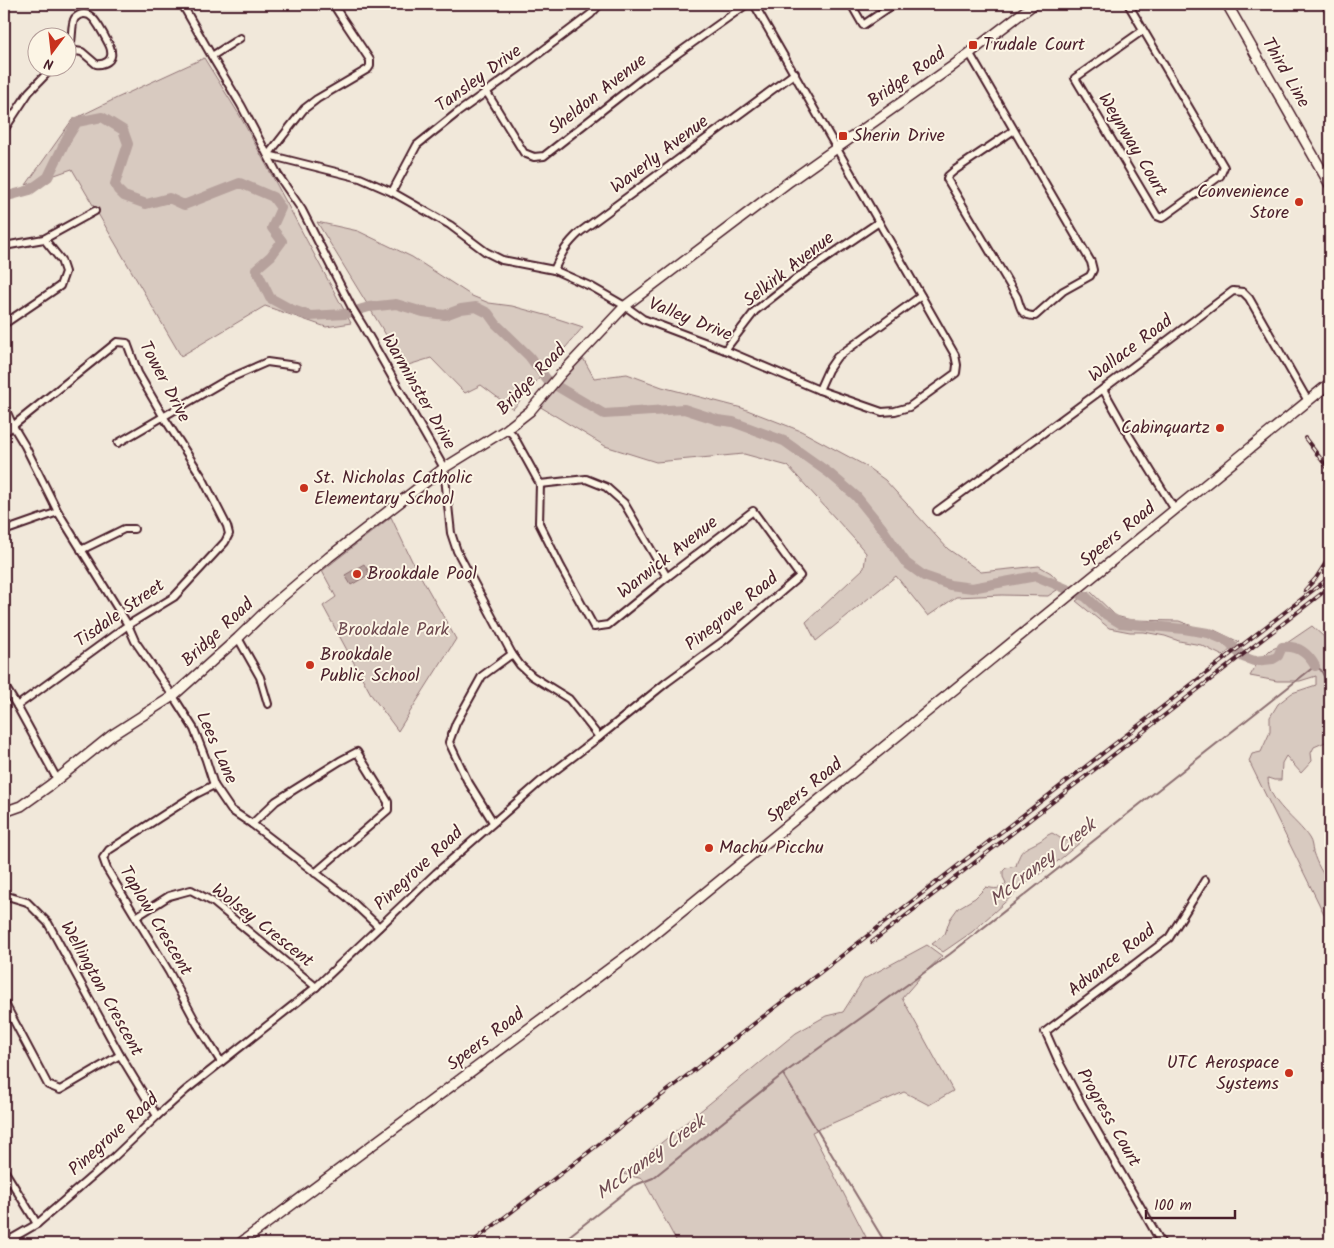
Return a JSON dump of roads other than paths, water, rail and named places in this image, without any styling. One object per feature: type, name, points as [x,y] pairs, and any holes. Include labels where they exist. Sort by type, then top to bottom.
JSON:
[{"type":"main road","name":"Bridge Road","points":[[4,812],[21,806],[112,735],[173,696],[270,607],[329,557],[444,468],[507,429],[530,411],[561,374],[625,306],[790,180],[970,54],[1034,4]]},
{"type":"main road","name":"Third Line","points":[[1227,4],[1330,185]]},
{"type":"main road","name":"Speers Road","points":[[239,1244],[641,946],[1330,382]]},
{"type":"street","name":"Warminster Drive","points":[[182,4],[278,175],[302,210],[352,308],[444,468],[451,533],[457,551],[512,654],[532,676],[569,699],[599,736]]},
{"type":"street","points":[[333,4],[370,60],[370,66],[304,108],[268,155],[360,178],[392,192]]},
{"type":"street","name":"Tansley Drive","points":[[392,192],[417,145],[457,112],[591,14],[600,4]]},
{"type":"street","name":"Sheldon Avenue","points":[[486,91],[524,153],[534,158],[544,156],[642,79],[747,4]]},
{"type":"street","points":[[754,4],[921,296],[838,357],[828,370],[819,390]]},
{"type":"street","points":[[851,4],[862,25],[894,4]]},
{"type":"street","name":"Weynway Court","points":[[1128,4],[1142,31],[1224,167],[1220,176],[1162,218],[1157,216],[1075,78],[1142,31]]},
{"type":"street","points":[[1326,4],[1330,12]]},
{"type":"street","points":[[81,14],[86,14],[94,18],[111,51],[111,56],[104,64],[96,64],[82,52],[68,51],[74,19],[81,14]]},
{"type":"street","points":[[212,56],[240,38]]},
{"type":"street","points":[[970,54],[1091,262],[1093,270],[1090,276],[1063,291],[1035,316],[1026,315],[1023,312],[1017,297],[947,179],[955,170],[1014,130]]},
{"type":"street","name":"Waverly Avenue","points":[[554,270],[563,250],[580,232],[795,73]]},
{"type":"street","points":[[4,130],[28,92],[42,78]]},
{"type":"street","name":"Valley Drive","points":[[392,192],[450,225],[486,252],[502,260],[554,270],[592,287],[643,319],[725,350],[819,390],[882,412],[909,407],[956,373],[955,355],[921,296]]},
{"type":"street","points":[[4,246],[44,239],[95,211]]},
{"type":"street","name":"Selkirk Avenue","points":[[725,350],[755,311],[797,278],[879,222]]},
{"type":"street","points":[[4,324],[60,286],[65,272],[61,260],[44,239]]},
{"type":"street","name":"Wallace Road","points":[[936,511],[1233,291],[1243,292],[1249,298],[1308,401]]},
{"type":"street","name":"Tower Drive","points":[[13,426],[117,342],[127,343],[138,373],[202,477],[227,526],[229,534]]},
{"type":"street","points":[[118,442],[228,379],[267,362],[296,366]]},
{"type":"street","points":[[1103,389],[1174,510]]},
{"type":"street","name":"Lees Lane","points":[[4,406],[58,512],[128,625],[135,641],[194,729],[214,785],[231,810],[347,897],[379,927]]},
{"type":"street","points":[[4,433],[13,426]]},
{"type":"street","points":[[507,429],[513,435],[540,484],[586,479],[606,487],[624,503],[667,577]]},
{"type":"street","name":"Warwick Avenue","points":[[540,484],[539,523],[594,626],[608,625],[752,511]]},
{"type":"street","name":"Pinegrove Road","points":[[4,1243],[37,1224],[113,1158],[186,1090],[316,988],[436,872],[540,782],[667,682],[726,639],[800,576],[752,511]]},
{"type":"street","points":[[4,531],[58,512]]},
{"type":"street","points":[[82,550],[124,528],[134,528]]},
{"type":"street","name":"Tisdale Street","points":[[17,706],[128,625],[174,597],[225,542],[229,534]]},
{"type":"street","points":[[238,638],[260,677],[268,704]]},
{"type":"street","points":[[493,822],[467,780],[449,742],[456,723],[482,676],[512,654]]},
{"type":"street","points":[[4,685],[57,778]]},
{"type":"street","points":[[252,824],[276,801],[357,752],[388,802],[388,810],[315,873]]},
{"type":"street","name":"Taplow Crescent","points":[[214,785],[196,794],[108,850],[103,858],[106,869],[221,1062]]},
{"type":"street","name":"Advance Road","points":[[1045,1032],[1169,938],[1205,880]]},
{"type":"street","name":"Wolsey Crescent","points":[[136,917],[169,896],[191,890],[214,902],[316,988]]},
{"type":"street","name":"Wellington Crescent","points":[[4,895],[27,902],[48,923],[120,1055],[157,1116]]},
{"type":"street","points":[[4,1002],[48,1085],[60,1090],[120,1055]]},
{"type":"street","name":"Progress Court","points":[[1045,1032],[1078,1098],[1162,1244]]},
{"type":"street","points":[[4,1170],[37,1224]]},
{"type":"waterway","points":[[4,197],[30,190],[48,177],[77,122],[102,117],[123,130],[128,144],[115,184],[124,196],[146,204],[169,198],[184,205],[240,183],[273,197],[281,208],[272,228],[282,241],[271,256],[256,269],[270,298],[290,309],[310,316],[345,314],[369,307],[396,304],[423,312],[445,315],[461,309],[476,307],[488,313],[496,324],[529,356],[548,381],[604,414],[684,409],[718,420],[733,422],[784,441],[829,473],[856,496],[882,528],[906,563],[924,576],[950,585],[972,588],[1036,576],[1086,597],[1102,612],[1120,623],[1208,633],[1227,641],[1243,657],[1254,661],[1273,659],[1278,656],[1282,647],[1293,647],[1306,654],[1315,666]]},
{"type":"waterway","name":"McCraney Creek","points":[[886,1244],[783,1074],[950,954],[1315,666],[1321,670],[1330,688]]},
{"type":"waterway","name":"McCraney Creek","points":[[559,1244],[633,1186],[653,1178],[783,1074]]},
{"type":"railway","points":[[1305,438],[1330,471]]},
{"type":"railway","points":[[1305,590],[1316,578],[1330,556]]},
{"type":"railway","points":[[470,1244],[1330,577]]},
{"type":"railway","points":[[872,942],[1330,587]]},
{"type":"place","name":"Trudale Court","points":[[973,45]]},
{"type":"place","name":"Sherin Drive","points":[[843,136]]},
{"type":"place","name":"Convenience Store","points":[[1299,202]]},
{"type":"place","name":"Cabinquartz","points":[[1220,428]]},
{"type":"place","name":"St. Nicholas Catholic Elementary School","points":[[304,488]]},
{"type":"place","name":"Brookdale Pool","points":[[357,574]]},
{"type":"place","name":"Brookdale Public School","points":[[310,665]]},
{"type":"place","name":"Machu Picchu","points":[[709,848]]},
{"type":"place","name":"UTC Aerospace Systems","points":[[1289,1073]]},
{"type":"park label","name":"Brookdale Park","points":[[393,630]]}]
